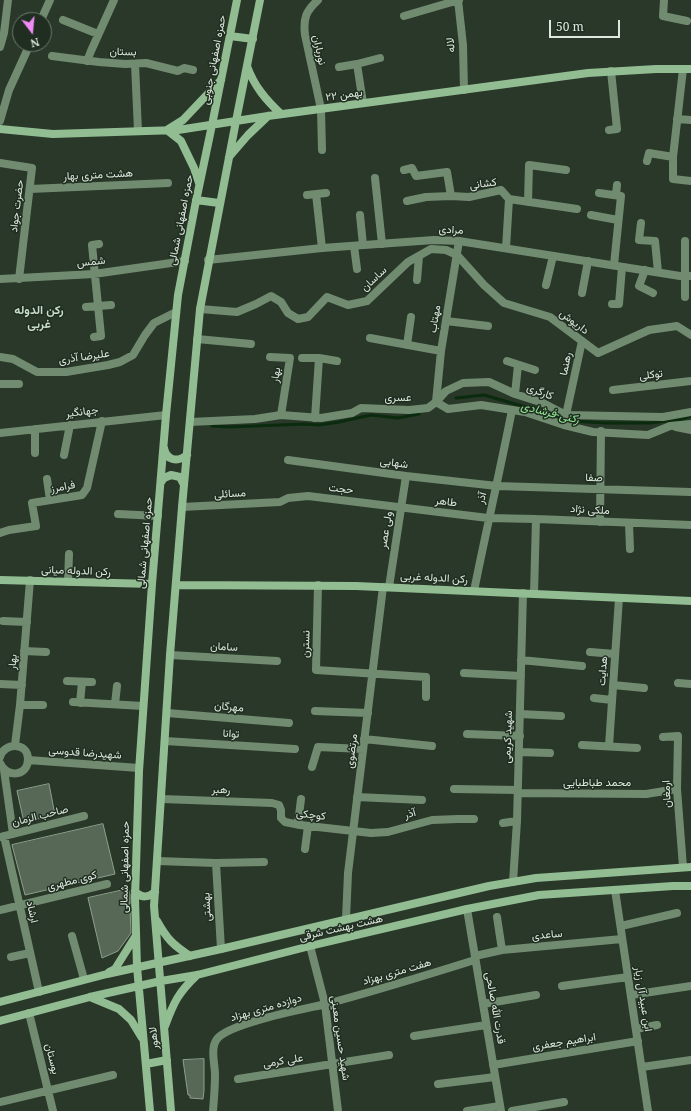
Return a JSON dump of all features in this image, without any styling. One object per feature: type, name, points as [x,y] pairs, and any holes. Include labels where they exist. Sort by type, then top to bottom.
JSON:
[{"type":"main road","name":"حمزه اصفهانی جنوبی","points":[[212,125],[237,0]]},
{"type":"main road","points":[[159,963],[155,918],[155,892],[170,655],[200,309],[208,260],[260,0]]},
{"type":"main road","points":[[230,36],[253,38]]},
{"type":"main road","points":[[247,65],[251,76],[264,97],[281,114]]},
{"type":"main road","name":"۲۲ بهمن","points":[[0,129],[53,134],[178,130],[281,114],[588,72],[687,69]]},
{"type":"main road","points":[[199,184],[194,168],[181,141],[167,130],[183,120],[221,80]]},
{"type":"main road","points":[[228,158],[248,135],[268,116]]},
{"type":"main road","name":"حمزه اصفهانی شمالی","points":[[137,967],[135,891],[139,768],[166,415],[176,312],[184,261],[212,125]]},
{"type":"main road","points":[[196,200],[220,203]]},
{"type":"main road","points":[[164,447],[165,452],[172,459],[182,459],[187,455]]},
{"type":"main road","points":[[161,482],[164,478],[171,475],[180,477],[184,484]]},
{"type":"main road","name":"رکن الدوله میانی","points":[[0,580],[152,584]]},
{"type":"main road","name":"رکن الدوله غربی","points":[[176,584],[386,587],[691,601]]},
{"type":"main road","name":"هشت بهشت شرقی","points":[[0,1002],[84,979],[221,949],[489,886],[536,878],[687,867]]},
{"type":"main road","name":"هشت بهشت شرقی","points":[[0,1020],[161,980],[197,975],[310,946],[467,909],[539,895],[691,886]]},
{"type":"main road","points":[[135,891],[144,897],[152,895],[155,892]]},
{"type":"main road","points":[[155,918],[163,932],[172,943],[190,956]]},
{"type":"main road","points":[[107,974],[115,969],[135,936]]},
{"type":"main road","name":"لاهور","points":[[159,963],[171,1111]]},
{"type":"main road","name":"لاهور","points":[[137,967],[150,1111]]},
{"type":"main road","points":[[164,1029],[174,1002],[184,988],[197,975]]},
{"type":"main road","points":[[90,997],[119,1010],[131,1020],[144,1040]]},
{"type":"main road","points":[[146,1064],[167,1060]]},
{"type":"street","points":[[0,47],[4,33],[8,0]]},
{"type":"street","points":[[45,12],[50,0]]},
{"type":"street","name":"نورباران","points":[[318,0],[306,14],[303,23],[321,109],[322,150]]},
{"type":"street","points":[[404,16],[458,0]]},
{"type":"street","name":"لاله","points":[[458,0],[463,45],[464,90]]},
{"type":"street","points":[[664,0],[662,16],[687,21]]},
{"type":"street","points":[[88,61],[111,1]]},
{"type":"street","points":[[63,20],[98,34]]},
{"type":"street","points":[[0,121],[9,90],[26,52]]},
{"type":"street","name":"بستان","points":[[52,56],[88,61],[135,64],[146,63],[178,71],[184,68],[193,70]]},
{"type":"street","points":[[338,67],[380,58]]},
{"type":"street","points":[[135,64],[138,131]]},
{"type":"street","points":[[357,64],[363,103]]},
{"type":"street","points":[[687,69],[677,119],[673,157],[673,179],[691,181]]},
{"type":"street","points":[[609,130],[617,129],[610,71]]},
{"type":"street","points":[[677,119],[691,120]]},
{"type":"street","points":[[647,161],[649,153],[673,157]]},
{"type":"street","name":"حضرت جواد","points":[[0,163],[32,168],[19,279]]},
{"type":"street","points":[[528,202],[529,164],[566,170]]},
{"type":"street","points":[[404,170],[412,168],[416,176],[447,172],[451,196]]},
{"type":"street","points":[[375,178],[382,244]]},
{"type":"street","name":"هشت متری بهار","points":[[30,189],[168,183]]},
{"type":"street","points":[[616,195],[617,185]]},
{"type":"street","name":"کشانی","points":[[407,201],[451,196],[469,197],[501,190],[509,199],[506,248]]},
{"type":"street","points":[[322,248],[312,194],[326,193]]},
{"type":"street","points":[[598,193],[621,196],[618,220],[619,304],[612,304]]},
{"type":"street","points":[[509,199],[577,209]]},
{"type":"street","points":[[360,215],[363,246]]},
{"type":"street","points":[[591,215],[618,220]]},
{"type":"street","points":[[640,223],[639,240],[655,241],[658,272]]},
{"type":"street","name":"مرادی","points":[[208,260],[322,248],[434,240],[459,241],[688,276]]},
{"type":"street","name":"مهتاب","points":[[436,402],[441,351],[459,241]]},
{"type":"street","points":[[685,241],[688,276],[685,297]]},
{"type":"street","points":[[94,337],[100,336],[92,245],[99,244]]},
{"type":"street","points":[[354,246],[357,269]]},
{"type":"street","name":"ساسان","points":[[200,309],[236,312],[271,296],[281,302],[288,313],[298,319],[308,317],[327,297],[348,305],[367,301],[408,262],[431,249],[446,250],[457,255]]},
{"type":"street","name":"داریوش","points":[[457,255],[484,285],[504,303],[550,317],[598,353],[649,330],[677,326],[691,335]]},
{"type":"street","points":[[417,280],[419,256]]},
{"type":"street","points":[[546,285],[553,256]]},
{"type":"street","name":"شمس","points":[[0,279],[94,274],[184,261]]},
{"type":"street","points":[[582,293],[588,261]]},
{"type":"street","points":[[645,270],[639,286],[653,293]]},
{"type":"street","points":[[86,307],[111,305]]},
{"type":"street","name":"علیرضا آذری","points":[[0,357],[13,359],[37,372],[66,372],[120,362],[133,355],[154,323],[176,312]]},
{"type":"street","points":[[407,345],[411,317]]},
{"type":"street","points":[[446,320],[488,326]]},
{"type":"street","points":[[370,338],[441,351]]},
{"type":"street","points":[[197,339],[251,344]]},
{"type":"street","name":"رهنما","points":[[566,415],[582,341]]},
{"type":"street","name":"بهار","points":[[270,357],[290,358],[281,415]]},
{"type":"street","points":[[302,358],[319,358],[337,361]]},
{"type":"street","points":[[315,418],[319,358]]},
{"type":"street","points":[[507,361],[535,370]]},
{"type":"street","points":[[515,394],[518,365]]},
{"type":"street","name":"توکلی","points":[[613,390],[691,381]]},
{"type":"street","name":"کارگری","points":[[436,402],[446,391],[463,383],[489,382],[515,394],[543,402],[566,415],[663,417],[691,412]]},
{"type":"street","points":[[0,384],[19,384]]},
{"type":"street","points":[[436,402],[448,409],[481,405],[525,412],[564,425],[593,432],[648,434],[670,426],[691,424]]},
{"type":"street","name":"عسری","points":[[190,422],[255,419],[281,415],[315,418],[352,413],[361,408],[410,410],[428,408],[436,402]]},
{"type":"street","name":"آذر","points":[[474,591],[488,518],[497,486],[512,410]]},
{"type":"street","name":"جهانگیر","points":[[0,433],[166,415]]},
{"type":"street","name":"فرامرز","points":[[0,533],[9,530],[36,526],[32,503],[82,495],[87,488],[102,421]]},
{"type":"street","points":[[64,455],[70,425]]},
{"type":"street","points":[[670,426],[691,430]]},
{"type":"street","points":[[35,429],[36,453]]},
{"type":"street","points":[[600,522],[601,432]]},
{"type":"street","name":"شهابی","points":[[288,460],[406,476],[497,486]]},
{"type":"street","name":"ولی عصر","points":[[386,587],[406,476]]},
{"type":"street","points":[[47,479],[50,500]]},
{"type":"street","name":"صفا","points":[[497,486],[691,492]]},
{"type":"street","name":"حجت","points":[[280,502],[288,498],[308,496],[401,508]]},
{"type":"street","name":"مسائلی","points":[[182,508],[280,502]]},
{"type":"street","name":"طاهر","points":[[401,508],[488,518]]},
{"type":"street","points":[[118,514],[158,516]]},
{"type":"street","name":"ملکی نژاد","points":[[488,518],[691,525]]},
{"type":"street","points":[[534,594],[536,519]]},
{"type":"street","points":[[629,523],[630,549]]},
{"type":"street","points":[[68,582],[69,554]]},
{"type":"street","name":"بهار","points":[[15,745],[22,685],[30,580]]},
{"type":"street","name":"نسترن","points":[[318,586],[316,670],[372,673]]},
{"type":"street","name":"مرتضوی","points":[[346,919],[348,873],[353,830],[372,673],[386,587]]},
{"type":"street","name":"شهید کریمی","points":[[513,882],[520,736],[523,593]]},
{"type":"street","name":"هدایت","points":[[609,746],[619,598]]},
{"type":"street","points":[[3,622],[27,622]]},
{"type":"street","points":[[24,651],[46,652]]},
{"type":"street","points":[[590,652],[615,654]]},
{"type":"street","name":"سامان","points":[[170,655],[277,661]]},
{"type":"street","points":[[522,660],[582,666]]},
{"type":"street","points":[[372,673],[426,677],[426,697]]},
{"type":"street","points":[[464,673],[521,676]]},
{"type":"street","points":[[67,681],[92,682]]},
{"type":"street","points":[[82,682],[77,702],[143,706]]},
{"type":"street","points":[[678,683],[691,684]]},
{"type":"street","points":[[0,684],[22,685]]},
{"type":"street","points":[[613,684],[644,688]]},
{"type":"street","points":[[115,704],[117,686]]},
{"type":"street","points":[[594,698],[612,700]]},
{"type":"street","points":[[20,705],[43,705]]},
{"type":"street","points":[[314,711],[368,713]]},
{"type":"street","name":"مهرگان","points":[[167,713],[289,723]]},
{"type":"street","points":[[520,714],[561,716]]},
{"type":"street","points":[[467,734],[520,736]]},
{"type":"street","name":"ارمغان","points":[[663,737],[678,736],[677,790],[687,867]]},
{"type":"street","points":[[364,739],[432,746]]},
{"type":"street","name":"توانا","points":[[165,741],[295,749]]},
{"type":"street","points":[[0,757],[3,750],[15,745],[23,749],[28,756],[25,769],[17,773],[12,774],[2,766]]},
{"type":"street","points":[[582,745],[637,748]]},
{"type":"street","points":[[312,767],[318,747],[363,748]]},
{"type":"street","points":[[519,752],[550,752]]},
{"type":"street","name":"شهیدرضا قدوسی","points":[[28,760],[139,768]]},
{"type":"street","points":[[2,766],[13,834]]},
{"type":"street","points":[[454,789],[518,792]]},
{"type":"street","name":"محمد طباطبایی","points":[[518,792],[646,794],[677,790]]},
{"type":"street","points":[[357,797],[422,800]]},
{"type":"street","name":"رهبر","points":[[162,799],[279,804]]},
{"type":"street","points":[[298,824],[301,799]]},
{"type":"street","name":"کوچکی","points":[[279,804],[281,818],[285,822],[308,826],[353,830]]},
{"type":"street","name":"صاحب الزمان","points":[[2,837],[84,816]]},
{"type":"street","name":"آذر","points":[[353,830],[371,833],[388,832],[432,820],[474,820]]},
{"type":"street","points":[[503,823],[517,821]]},
{"type":"street","points":[[305,849],[308,826]]},
{"type":"street","name":"ارشاد","points":[[2,837],[20,905],[39,992]]},
{"type":"street","points":[[158,861],[216,863],[264,862]]},
{"type":"street","name":"بهشتی","points":[[216,863],[221,949]]},
{"type":"street","name":"کوی مطهری","points":[[0,910],[107,884]]},
{"type":"street","name":"ابن عبید آل زیار","points":[[615,890],[648,1111]]},
{"type":"street","name":"قدرت الله صالحی","points":[[467,909],[500,1108]]},
{"type":"street","points":[[621,926],[677,913]]},
{"type":"street","points":[[496,917],[502,950]]},
{"type":"street","points":[[72,936],[84,979]]},
{"type":"street","name":"ساعدی","points":[[475,958],[502,950],[622,939]]},
{"type":"street","name":"شهید حسین معینی","points":[[310,946],[325,1004],[338,1111]]},
{"type":"street","points":[[11,957],[30,953]]},
{"type":"street","name":"هفت متری بهزاد","points":[[325,1004],[475,958]]},
{"type":"street","points":[[562,986],[628,976]]},
{"type":"street","points":[[631,995],[691,986]]},
{"type":"street","points":[[483,1004],[536,994]]},
{"type":"street","name":"دوازده متری بهزاد","points":[[213,1111],[215,1073],[214,1050],[217,1038],[226,1032],[269,1017],[298,1009],[325,1004]]},
{"type":"street","name":"بوستان","points":[[29,1013],[53,1111]]},
{"type":"street","points":[[414,1036],[486,1024]]},
{"type":"street","points":[[636,1029],[657,1026]]},
{"type":"street","name":"ابراهیم جعفری","points":[[493,1065],[638,1041]]},
{"type":"street","name":"علی کرمی","points":[[238,1079],[389,1055]]},
{"type":"street","points":[[642,1067],[691,1060]]},
{"type":"street","points":[[0,1102],[113,1075]]},
{"type":"street","points":[[438,1084],[495,1077]]},
{"type":"street","points":[[512,1111],[564,1102]]},
{"type":"street","points":[[468,1111],[500,1108]]},
{"type":"building","points":[[49,784],[55,815],[24,822],[17,791]]},
{"type":"building","points":[[103,824],[115,874],[25,895],[12,845]]},
{"type":"building","points":[[128,889],[130,894],[130,904],[127,905],[130,908],[131,933],[118,951],[102,958],[88,898]]},
{"type":"building","points":[[204,1059],[203,1099],[190,1098],[190,1095],[188,1095],[183,1060]]},
{"type":"waterway","name":"رکنی-فرشادی","points":[[456,398],[484,395],[574,421],[604,423],[650,423],[683,419],[691,416]]},
{"type":"waterway","name":"رکنی-فرشادی","points":[[212,426],[319,425],[371,415],[398,418],[419,414]]},
{"type":"district","name":"رکن الدوله غربی","points":[[39,318]]}]
